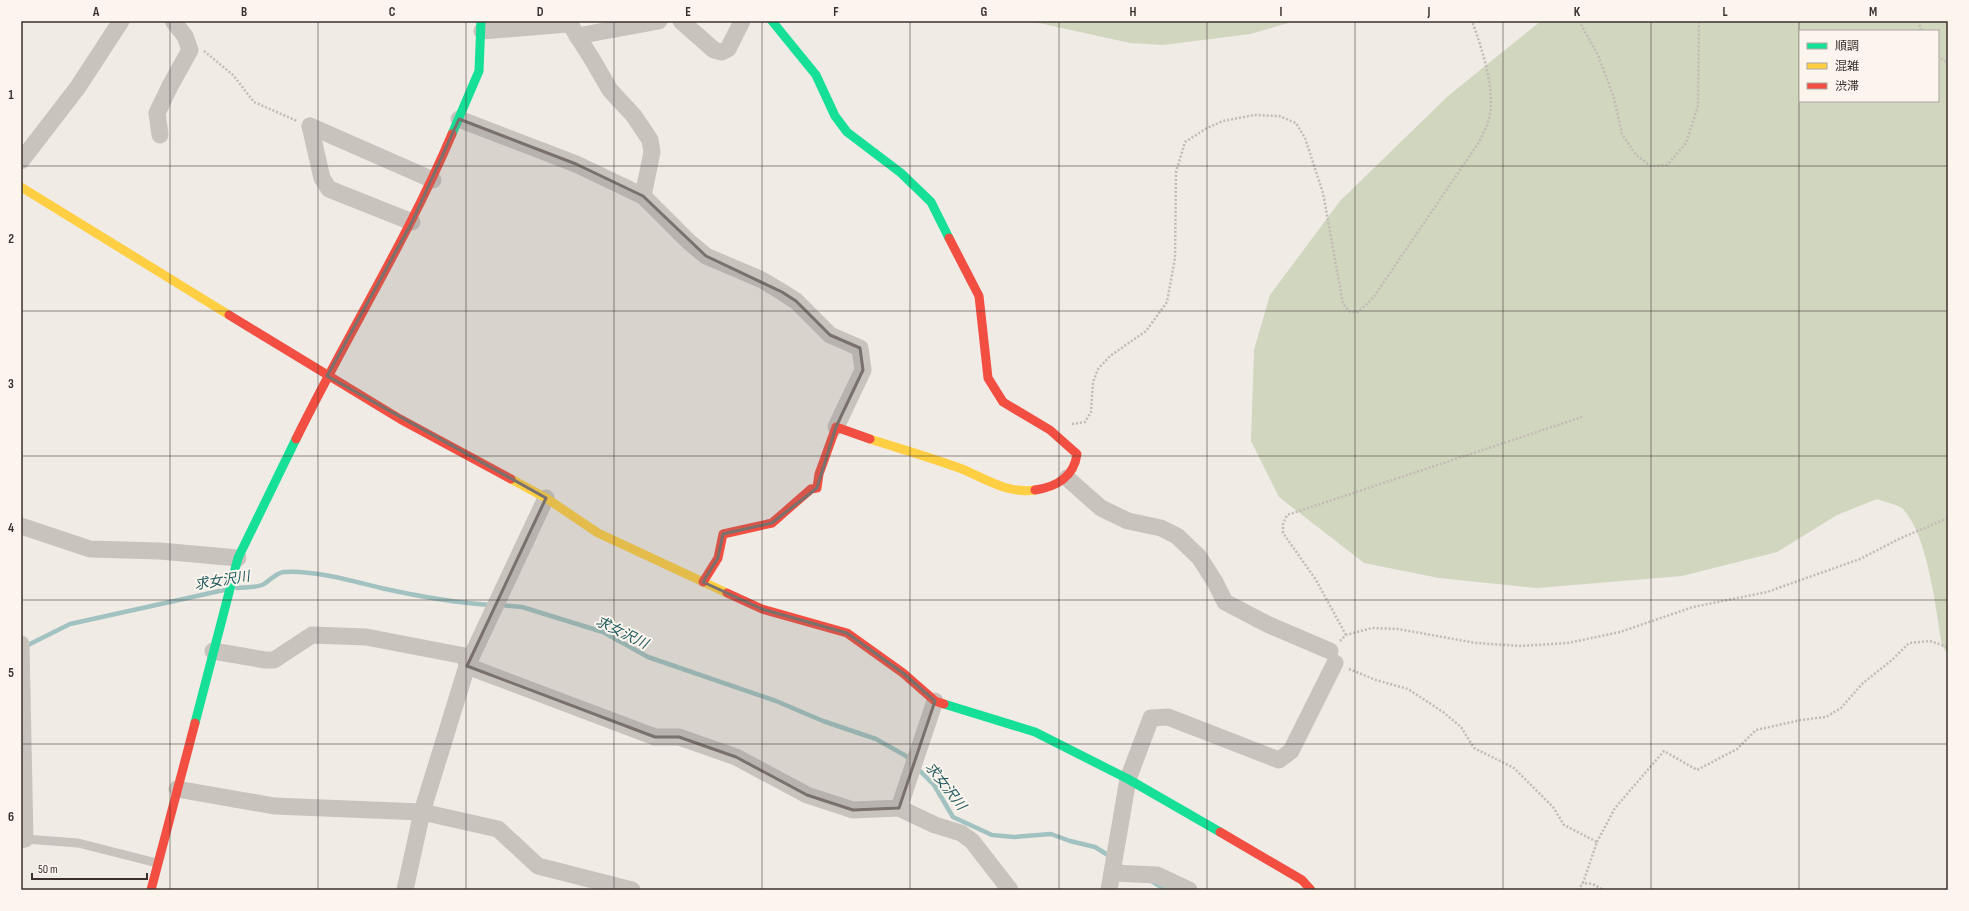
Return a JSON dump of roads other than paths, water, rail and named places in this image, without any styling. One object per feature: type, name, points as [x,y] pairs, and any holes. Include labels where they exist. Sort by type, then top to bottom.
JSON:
[{"type":"street","points":[[21,161],[78,87],[121,21]]},
{"type":"street","points":[[160,135],[157,113],[190,50],[185,36],[173,21]]},
{"type":"street","points":[[151,890],[238,558],[327,376],[412,222],[433,180],[479,71],[482,26],[571,27],[659,21]]},
{"type":"street","points":[[681,21],[694,27],[714,50],[722,52],[728,49],[742,21]]},
{"type":"street","points":[[772,21],[816,75],[835,116],[846,132],[901,173],[931,202],[979,296],[988,378],[1003,402],[1050,430],[1077,454],[1077,464],[1067,478],[1045,489],[1020,491],[990,483],[963,470],[836,427]]},
{"type":"street","points":[[571,27],[610,90],[634,116],[650,140],[652,152],[643,196]]},
{"type":"street","points":[[459,119],[576,164],[643,196],[688,241],[706,256],[755,277],[782,292],[796,302],[830,335],[860,348],[863,370],[836,427],[819,474],[816,488],[811,489],[772,523],[723,534],[718,558],[703,582]]},
{"type":"street","points":[[412,222],[329,189],[322,178],[310,126],[433,180]]},
{"type":"street","points":[[21,187],[327,376],[400,419],[546,498],[598,533],[762,609],[847,633],[903,673],[935,701],[1035,732],[1128,779],[1302,880],[1311,890]]},
{"type":"street","points":[[1067,478],[1101,508],[1128,521],[1161,528],[1177,536],[1199,557],[1216,582],[1225,602],[1333,657],[1291,751],[1279,760],[1168,718],[1151,718],[1128,779],[1109,890]]},
{"type":"street","points":[[405,890],[422,812],[467,666],[546,498]]},
{"type":"street","points":[[21,526],[90,549],[160,551],[238,558]]},
{"type":"street","points":[[213,650],[265,660],[274,660],[312,636],[366,637],[465,656],[467,666]]},
{"type":"street","points":[[21,644],[23,840]]},
{"type":"street","points":[[467,666],[655,737],[679,737],[736,757],[807,795],[853,810],[899,808],[935,825],[961,833],[972,841],[1010,890]]},
{"type":"street","points":[[899,808],[935,701]]},
{"type":"street","points":[[177,789],[274,806],[422,812],[498,829],[538,866],[632,890]]},
{"type":"street","points":[[1112,873],[1157,875],[1189,890]]},
{"type":"lane","points":[[23,840],[78,843],[157,863]]},
{"type":"waterway","name":"求女沢川","points":[[237,588],[258,586],[264,584],[281,573],[296,572],[333,577],[436,599],[492,605]]},
{"type":"waterway","name":"求女沢川","points":[[24,647],[70,624],[224,590]]},
{"type":"waterway","name":"求女沢川","points":[[500,605],[522,607],[603,632],[648,657],[776,701],[823,721],[876,739],[906,756],[911,761]]},
{"type":"waterway","name":"求女沢川","points":[[917,768],[934,785],[953,817],[992,835],[1014,837],[1051,834],[1070,841],[1095,847],[1111,857]]},
{"type":"waterway","name":"求女沢川","points":[[1150,880],[1166,890]]}]
